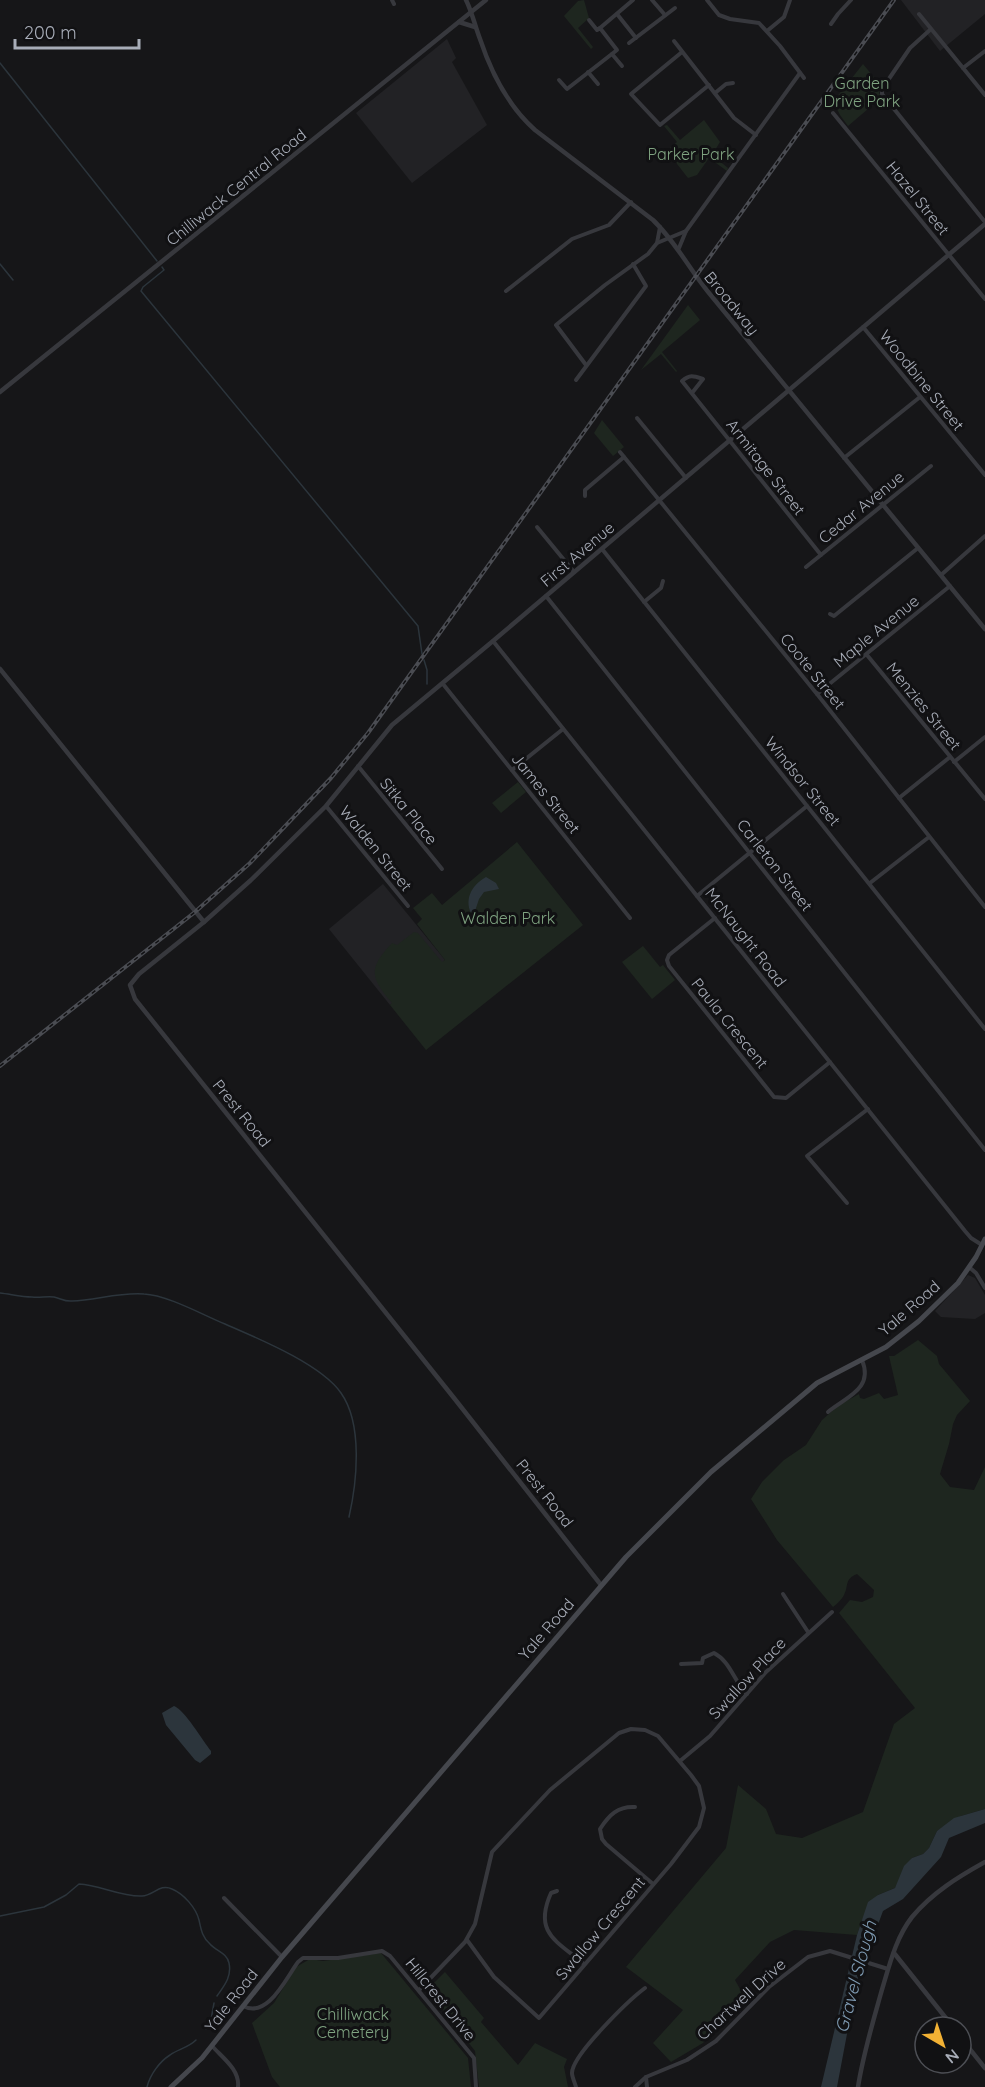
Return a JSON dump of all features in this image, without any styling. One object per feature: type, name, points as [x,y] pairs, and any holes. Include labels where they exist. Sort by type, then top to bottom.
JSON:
[{"type":"main road","name":"Yale Road","points":[[171,2087],[192,2069],[212,2046],[282,1957],[601,1585],[647,1536],[721,1463],[817,1383],[894,1342],[914,1325],[946,1296],[969,1267],[985,1239]]},
{"type":"street","name":"Broadway","points":[[466,0],[492,69],[520,114],[535,130],[631,202],[670,236],[691,271],[985,629]]},
{"type":"street","name":"Chilliwack Central Road","points":[[0,392],[486,0]]},
{"type":"street","points":[[589,20],[597,30],[633,0]]},
{"type":"street","points":[[652,0],[664,15]]},
{"type":"street","points":[[707,0],[719,15],[759,23],[804,78]]},
{"type":"street","points":[[767,32],[784,17],[790,0]]},
{"type":"street","points":[[831,24],[851,0]]},
{"type":"street","points":[[629,43],[675,8]]},
{"type":"street","points":[[617,14],[636,38]]},
{"type":"street","points":[[918,14],[985,95]]},
{"type":"street","points":[[459,22],[475,27]]},
{"type":"street","points":[[559,80],[567,88],[617,50],[600,28]]},
{"type":"street","points":[[931,29],[910,48],[882,89],[882,94],[985,223]]},
{"type":"street","points":[[674,41],[734,118],[756,135]]},
{"type":"street","points":[[963,68],[985,51]]},
{"type":"street","points":[[682,52],[631,94],[660,125],[709,85]]},
{"type":"street","points":[[612,54],[622,66]]},
{"type":"street","points":[[588,72],[598,84]]},
{"type":"street","points":[[679,248],[686,231],[800,73]]},
{"type":"street","points":[[715,93],[726,84],[733,83]]},
{"type":"street","name":"Hazel Street","points":[[833,113],[985,299]]},
{"type":"street","points":[[506,291],[572,239],[609,225],[631,202]]},
{"type":"street","name":"First Avenue","points":[[204,922],[251,880],[326,806],[392,725],[985,223]]},
{"type":"street","points":[[657,243],[660,226]]},
{"type":"street","points":[[586,365],[556,325],[649,253],[657,243],[686,231]]},
{"type":"street","points":[[576,380],[646,285],[633,264]]},
{"type":"street","name":"Woodbine Street","points":[[863,327],[985,476]]},
{"type":"street","points":[[688,376],[703,379],[692,393],[682,381],[688,376]]},
{"type":"street","name":"Armitage Street","points":[[692,393],[821,555]]},
{"type":"street","points":[[844,459],[920,397]]},
{"type":"street","points":[[637,418],[686,478]]},
{"type":"street","name":"Coote Street","points":[[620,452],[817,694],[985,907]]},
{"type":"street","points":[[585,496],[585,490],[624,457]]},
{"type":"street","name":"Cedar Avenue","points":[[806,567],[932,466]]},
{"type":"street","points":[[537,527],[574,572]]},
{"type":"street","points":[[941,574],[985,536]]},
{"type":"street","points":[[830,614],[834,616],[918,548]]},
{"type":"street","name":"Windsor Street","points":[[602,549],[985,1029]]},
{"type":"street","points":[[644,602],[661,588],[663,581]]},
{"type":"street","name":"Maple Avenue","points":[[817,694],[950,586]]},
{"type":"street","name":"Carleton Street","points":[[546,596],[985,1150]]},
{"type":"street","name":"McNaught Road","points":[[493,641],[971,1238],[982,1245]]},
{"type":"street","name":"Menzies Street","points":[[867,655],[985,799]]},
{"type":"street","points":[[0,669],[204,922]]},
{"type":"street","name":"James Street","points":[[443,684],[630,918]]},
{"type":"street","points":[[512,770],[563,729]]},
{"type":"street","points":[[954,762],[985,738]]},
{"type":"street","points":[[899,798],[950,757]]},
{"type":"street","name":"Sitka Place","points":[[358,766],[442,869]]},
{"type":"street","name":"Walden Street","points":[[326,806],[408,906]]},
{"type":"street","points":[[697,896],[807,806]]},
{"type":"street","points":[[870,883],[929,837]]},
{"type":"street","name":"Paula Crescent","points":[[716,918],[669,955],[669,966],[774,1097],[786,1098],[830,1062]]},
{"type":"street","name":"Prest Road","points":[[204,922],[132,981],[130,985],[132,995],[535,1499],[601,1585]]},
{"type":"street","points":[[846,1203],[807,1156],[868,1108]]},
{"type":"street","points":[[969,1267],[976,1273],[985,1288]]},
{"type":"street","points":[[828,1412],[857,1392],[865,1378],[862,1359]]},
{"type":"street","points":[[783,1594],[808,1632]]},
{"type":"street","name":"Swallow Place","points":[[680,1761],[705,1740],[766,1672],[831,1612]]},
{"type":"street","points":[[681,1664],[702,1663],[703,1658],[714,1653],[723,1657],[747,1694]]},
{"type":"street","name":"Swallow Crescent","points":[[631,1729],[645,1730],[658,1736],[680,1761],[699,1786],[704,1808],[699,1827],[671,1864],[540,2018],[494,1977],[466,1940],[475,1924],[492,1852],[550,1790],[619,1734],[631,1729]]},
{"type":"street","points":[[635,1807],[624,1806],[607,1819],[600,1829],[602,1839],[653,1884]]},
{"type":"street","points":[[858,2087],[863,2056],[901,1933],[923,1905],[942,1889],[985,1862]]},
{"type":"street","points":[[557,1891],[551,1893],[547,1902],[544,1916],[546,1927],[553,1939],[584,1964]]},
{"type":"street","points":[[224,1898],[282,1957]]},
{"type":"street","points":[[419,1990],[466,1940]]},
{"type":"street","name":"Hillcrest Drive","points":[[243,2006],[250,2010],[275,1997],[292,1970],[303,1958],[338,1958],[382,1951],[390,1956],[474,2058],[476,2087]]},
{"type":"street","name":"Chartwell Drive","points":[[635,2087],[646,2078],[687,2060],[716,2041],[769,1987],[808,1957],[830,1951],[888,1969]]},
{"type":"street","points":[[894,1953],[943,2015]]},
{"type":"street","points":[[576,2087],[572,2073],[577,2059],[628,2002],[645,1988]]},
{"type":"street","points":[[212,2046],[234,2070],[238,2079],[238,2087]]},
{"type":"street","points":[[973,2053],[985,2068]]},
{"type":"street","points":[[646,2078],[647,2087]]},
{"type":"shaded area","points":[[901,0],[985,0],[985,14],[940,51]]},
{"type":"shaded area","points":[[447,39],[456,58],[452,62],[487,125],[412,183],[356,113]]},
{"type":"shaded area","points":[[383,884],[445,960],[390,1005],[329,929]]},
{"type":"shaded area","points":[[968,1275],[975,1278],[985,1295],[985,1313],[975,1319],[941,1317],[935,1311]]},
{"type":"green space","points":[[584,0],[589,18],[578,28],[593,47],[591,49],[564,16],[578,1]]},
{"type":"green space","name":"Garden Drive Park","points":[[863,64],[881,86],[879,93],[882,97],[848,126],[836,107],[828,108]]},
{"type":"green space","name":"Parker Park","points":[[704,120],[720,142],[712,155],[728,168],[727,171],[709,158],[697,175],[688,178],[677,164],[670,148],[677,142],[664,126],[667,125],[680,140]]},
{"type":"green space","points":[[688,305],[700,320],[662,352],[677,371],[661,354],[641,370]]},
{"type":"green space","points":[[602,420],[624,447],[613,456],[594,433]]},
{"type":"green space","points":[[518,782],[526,792],[501,813],[492,803]]},
{"type":"green space","name":"Walden Park","points":[[517,842],[583,925],[426,1050],[390,1005],[392,1003],[379,986],[375,973],[379,960],[392,943],[397,945],[414,932],[418,933],[442,962],[445,960],[417,924],[422,919],[413,908],[432,893],[442,905]]},
{"type":"green space","points":[[643,946],[660,967],[663,965],[675,980],[652,999],[622,962]]},
{"type":"green space","points":[[918,1340],[937,1356],[939,1364],[970,1401],[957,1415],[953,1424],[940,1474],[950,1487],[974,1490],[985,1467],[985,1809],[961,1816],[937,1831],[929,1848],[923,1854],[912,1858],[895,1888],[878,1895],[862,1920],[857,1935],[794,1930],[770,1942],[735,1980],[745,1998],[703,2043],[671,2062],[653,2043],[683,2010],[626,1967],[726,1848],[738,1785],[766,1809],[776,1834],[802,1838],[863,1812],[894,1724],[915,1708],[839,1613],[850,1600],[862,1602],[873,1597],[874,1590],[857,1574],[850,1578],[843,1597],[833,1607],[777,1540],[751,1499],[762,1482],[784,1460],[806,1445],[822,1420],[839,1405],[859,1394],[860,1398],[864,1399],[879,1393],[884,1399],[898,1395],[889,1356],[894,1356]]},
{"type":"green space","name":"Chilliwack Cemetery","points":[[381,1953],[468,2058],[471,2087],[280,2087],[272,2077],[252,2023],[274,2003],[296,1967],[310,1959],[323,1961]]},
{"type":"green space","points":[[445,1972],[484,2018],[481,2022],[518,2065],[535,2043],[567,2059],[564,2067],[568,2087],[479,2087],[475,2051],[427,1990]]},
{"type":"water","points":[[486,877],[496,883],[499,889],[484,892],[475,911],[471,913],[469,897],[471,892],[477,883]]},
{"type":"water","points":[[174,1706],[188,1719],[211,1751],[211,1754],[200,1763],[166,1725],[162,1713]]},
{"type":"water","name":"Gravel Slough","points":[[985,1809],[985,1823],[949,1838],[941,1857],[903,1899],[883,1911],[857,1981],[837,2087],[821,2087],[857,1935],[868,1902],[895,1888],[904,1866],[912,1858],[923,1854],[929,1848],[937,1831],[954,1818]]},
{"type":"waterway","points":[[0,63],[157,261]]},
{"type":"waterway","points":[[0,264],[13,280]]},
{"type":"waterway","points":[[162,267],[164,270],[141,291],[418,626],[422,654]]},
{"type":"waterway","points":[[424,660],[427,684]]},
{"type":"waterway","points":[[0,1293],[28,1297],[54,1297],[69,1301],[126,1294],[153,1295],[196,1311],[304,1362],[332,1382],[341,1393],[353,1421],[356,1471],[349,1517]]},
{"type":"waterway","points":[[0,1916],[44,1907],[66,1895],[79,1884],[134,1896],[146,1895],[164,1888],[172,1889],[189,1902],[197,1915],[205,1939],[228,1960],[230,1968],[228,1977],[217,1996]]},
{"type":"waterway","points":[[206,2029],[211,2020],[214,2003]]},
{"type":"waterway","points":[[147,2087],[162,2061],[196,2040]]},
{"type":"railway","points":[[0,1066],[195,912],[250,863],[331,778],[368,733],[894,0]]}]
